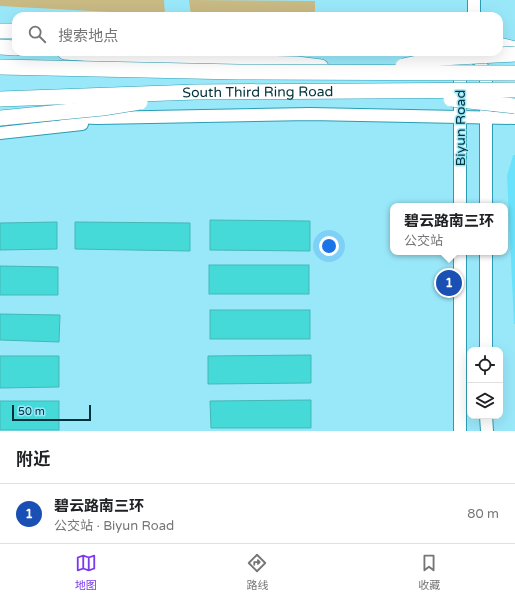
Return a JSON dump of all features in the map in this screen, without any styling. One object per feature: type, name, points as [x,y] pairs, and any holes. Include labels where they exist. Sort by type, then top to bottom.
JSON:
[{"type":"highway","points":[[0,31],[12,31]]},
{"type":"highway","points":[[503,47],[515,49]]},
{"type":"highway","points":[[0,48],[12,49]]},
{"type":"highway","points":[[503,55],[515,54]]},
{"type":"highway","points":[[119,56],[201,62],[297,64],[371,72],[441,58],[478,56]]},
{"type":"highway","name":"South Third Ring Road","points":[[0,67],[239,72],[515,73]]},
{"type":"highway","name":"South Third Ring Road","points":[[0,98],[196,92],[515,90]]},
{"type":"highway","points":[[376,91],[515,106]]},
{"type":"highway","points":[[0,116],[103,108],[196,92]]},
{"type":"street","points":[[474,0],[474,12]]},
{"type":"street","name":"Biyun Road","points":[[460,203],[460,79],[469,56]]},
{"type":"street","name":"Biyun Road","points":[[478,56],[486,79],[486,203]]},
{"type":"street","points":[[0,116],[98,118],[310,114],[515,118]]},
{"type":"street","points":[[0,133],[98,122],[177,116]]},
{"type":"street","points":[[460,255],[460,431]]},
{"type":"street","points":[[486,255],[486,347]]},
{"type":"street","points":[[486,419],[486,431]]},
{"type":"shaded area","points":[[0,0],[164,0],[165,12],[110,12],[0,6]]},
{"type":"shaded area","points":[[189,0],[315,1],[315,12],[191,12]]},
{"type":"shaded area","points":[[513,155],[515,155],[515,324],[507,176]]},
{"type":"building","points":[[210,220],[310,221],[310,251],[210,250]]},
{"type":"building","points":[[57,222],[57,249],[0,250],[0,223]]},
{"type":"building","points":[[75,222],[190,223],[190,251],[75,249]]},
{"type":"building","points":[[209,265],[309,265],[309,294],[209,294]]},
{"type":"building","points":[[0,266],[58,267],[58,295],[0,295]]},
{"type":"building","points":[[210,310],[310,310],[310,339],[210,339]]},
{"type":"building","points":[[0,314],[60,315],[59,342],[0,340]]},
{"type":"building","points":[[311,355],[311,383],[208,384],[208,356]]},
{"type":"building","points":[[0,356],[59,356],[59,387],[0,388]]},
{"type":"building","points":[[311,400],[311,428],[211,428],[210,401]]},
{"type":"building","points":[[0,401],[59,401],[59,430],[0,430]]},
{"type":"place","name":"碧云路南三环","points":[[449,283]]}]
